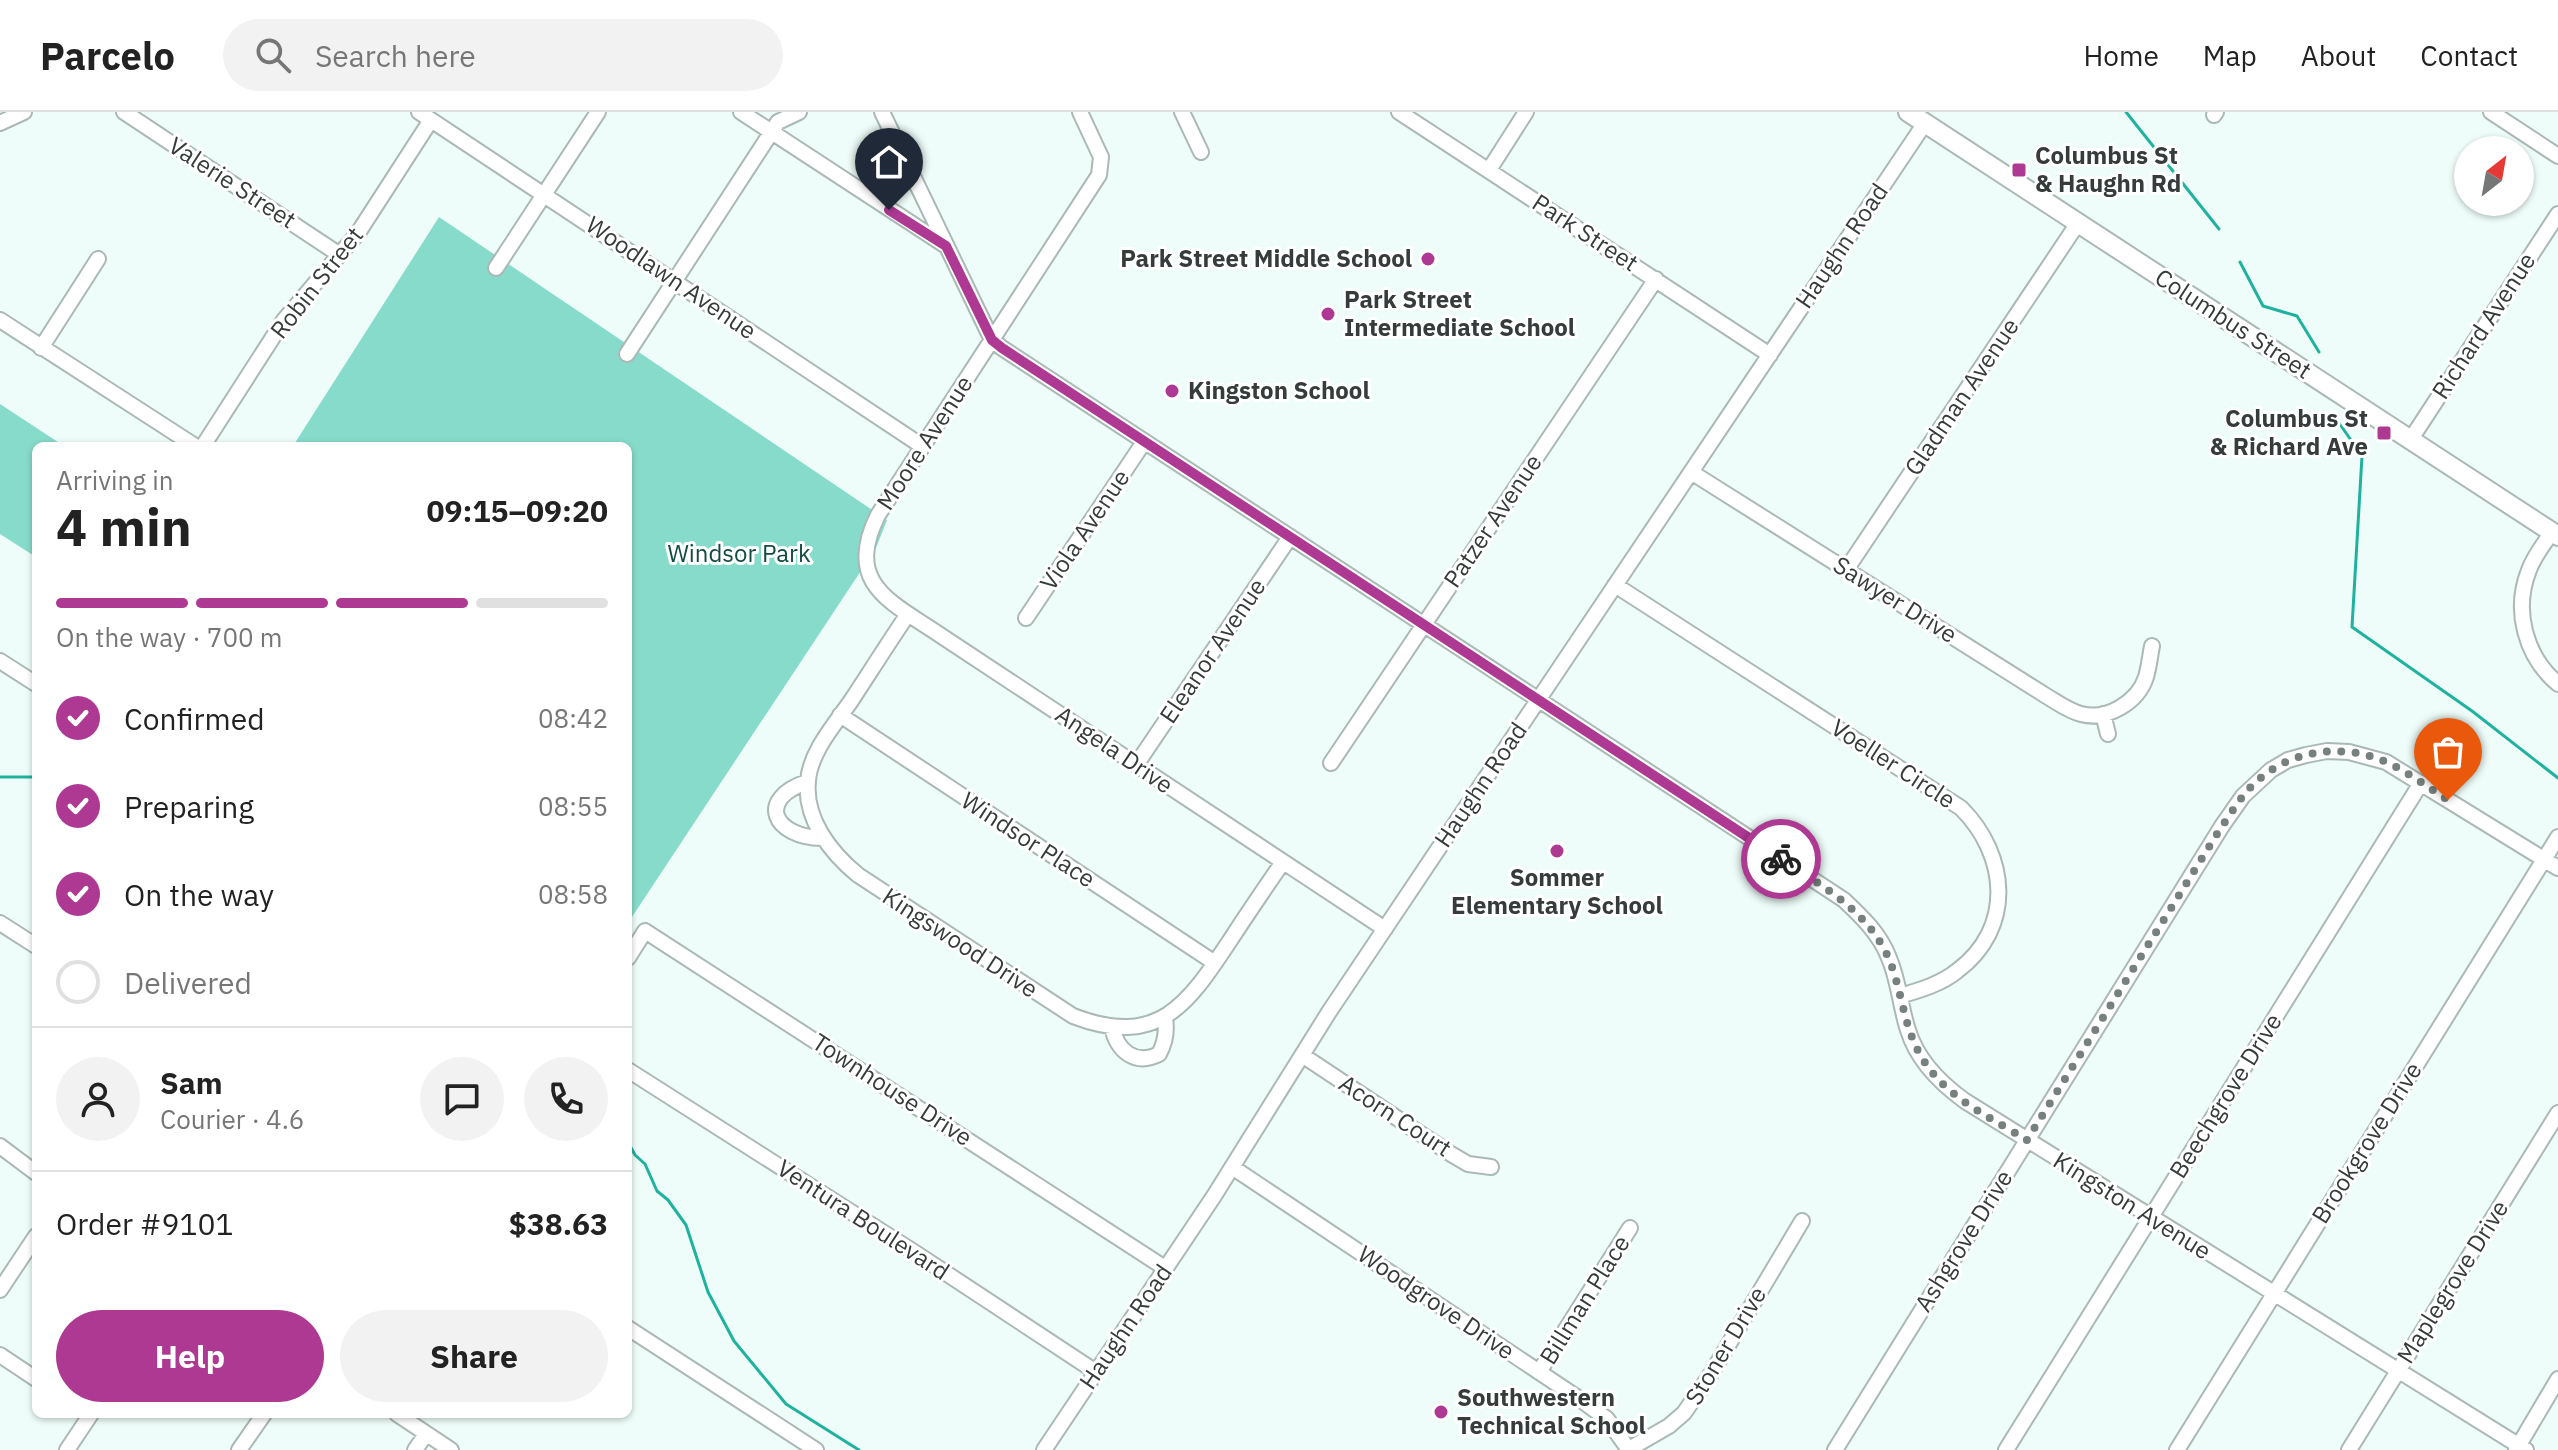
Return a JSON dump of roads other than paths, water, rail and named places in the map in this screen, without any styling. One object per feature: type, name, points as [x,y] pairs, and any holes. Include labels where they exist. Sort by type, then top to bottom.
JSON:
[{"type":"main road","name":"Columbus Street","points":[[1908,112],[2555,534]]},
{"type":"street","points":[[0,123],[24,112]]},
{"type":"street","name":"Valerie Street","points":[[124,112],[340,255]]},
{"type":"street","points":[[496,268],[598,112]]},
{"type":"street","points":[[741,112],[946,246]]},
{"type":"street","points":[[627,354],[778,122],[799,112]]},
{"type":"street","points":[[882,112],[992,340]]},
{"type":"street","name":"Moore Avenue","points":[[865,554],[867,536],[878,515],[1099,175],[1101,157],[1080,112]]},
{"type":"street","points":[[1182,112],[1201,152]]},
{"type":"street","name":"Park Street","points":[[1399,112],[1770,355]]},
{"type":"street","points":[[1489,170],[1526,112]]},
{"type":"street","points":[[2491,112],[2558,156]]},
{"type":"street","name":"Robin Street","points":[[206,442],[284,320],[358,233],[425,116]]},
{"type":"street","name":"Woodlawn Avenue","points":[[425,116],[922,446]]},
{"type":"street","name":"Haughn Road","points":[[1044,1450],[1385,929],[1925,123]]},
{"type":"street","name":"Richard Avenue","points":[[2411,439],[2558,214]]},
{"type":"street","name":"Gladman Avenue","points":[[1846,570],[2078,223]]},
{"type":"street","points":[[41,348],[98,259]]},
{"type":"street","name":"Patzer Avenue","points":[[1331,763],[1656,279]]},
{"type":"street","points":[[0,320],[189,442]]},
{"type":"street","name":"Kingston Avenue","points":[[992,340],[1844,900],[1879,938],[1889,956],[1908,1032],[1935,1076],[1965,1101],[2520,1449]]},
{"type":"street","name":"Viola Avenue","points":[[1026,618],[1144,442]]},
{"type":"street","name":"Sawyer Drive","points":[[1691,472],[2071,710],[2087,715],[2103,714]]},
{"type":"street","points":[[2555,534],[2530,567],[2521,604],[2528,641],[2538,661],[2558,684]]},
{"type":"street","name":"Eleanor Avenue","points":[[1136,765],[1290,537]]},
{"type":"street","name":"Angela Drive","points":[[865,554],[866,564],[882,596],[1385,929]]},
{"type":"street","name":"Voeller Circle","points":[[1615,585],[1961,808],[1983,833],[1998,873],[1997,910],[1992,925],[1970,959],[1954,974],[1900,996]]},
{"type":"street","points":[[822,838],[810,838],[789,831],[776,816],[777,807],[785,794],[807,782],[824,740],[908,614]]},
{"type":"street","points":[[2108,734],[2103,714],[2124,705],[2139,690],[2146,678],[2152,646]]},
{"type":"street","points":[[0,661],[32,681]]},
{"type":"street","name":"Windsor Place","points":[[840,715],[1215,963]]},
{"type":"street","name":"Ashgrove Drive","points":[[1835,1450],[2222,826],[2256,782],[2288,760],[2327,751],[2367,755],[2386,762],[2544,860]]},
{"type":"street","name":"Kingswood Drive","points":[[807,782],[813,814],[822,838],[841,862],[1055,1006],[1092,1024],[1133,1026],[1165,1018],[1194,994],[1283,862]]},
{"type":"street","name":"Beechgrove Drive","points":[[2006,1450],[2421,783]]},
{"type":"street","name":"Brookgrove Drive","points":[[2177,1450],[2558,837]]},
{"type":"street","points":[[2544,860],[2558,868]]},
{"type":"street","points":[[0,923],[32,943]]},
{"type":"street","name":"Townhouse Drive","points":[[632,952],[645,931],[1165,1268]]},
{"type":"street","points":[[1112,1027],[1114,1038],[1123,1051],[1145,1059],[1159,1054],[1163,1045],[1165,1018]]},
{"type":"street","name":"Acorn Court","points":[[1302,1055],[1451,1154],[1468,1164],[1491,1167]]},
{"type":"street","name":"Ventura Boulevard","points":[[632,1073],[904,1245],[1096,1372]]},
{"type":"street","name":"Maplegrove Drive","points":[[2349,1450],[2558,1113]]},
{"type":"street","points":[[0,1146],[32,1170]]},
{"type":"street","name":"Woodgrove Drive","points":[[1232,1167],[1607,1419],[1629,1450]]},
{"type":"street","name":"Stoner Drive","points":[[1629,1450],[1678,1420],[1689,1407],[1802,1221]]},
{"type":"street","name":"Billman Place","points":[[1539,1372],[1630,1228]]},
{"type":"street","points":[[0,1290],[32,1242]]},
{"type":"street","points":[[632,1331],[816,1450]]},
{"type":"street","points":[[0,1355],[32,1376]]},
{"type":"street","points":[[2520,1449],[2558,1379]]},
{"type":"street","points":[[67,1450],[87,1418]]},
{"type":"street","points":[[239,1450],[261,1418]]},
{"type":"street","points":[[403,1418],[451,1450]]},
{"type":"street","points":[[415,1450],[426,1434]]},
{"type":"waterway","points":[[2126,112],[2219,229]]},
{"type":"waterway","points":[[2240,262],[2263,306],[2297,316],[2319,352]]},
{"type":"waterway","points":[[2337,420],[2362,456],[2352,627],[2472,711],[2558,778]]},
{"type":"waterway","points":[[0,777],[32,777]]},
{"type":"waterway","points":[[632,1149],[645,1164],[657,1191],[668,1200],[686,1225],[708,1292],[734,1341],[786,1404],[859,1450]]},
{"type":"place","name":"Columbus St & Haughn Rd","points":[[2019,170]]},
{"type":"place","name":"Park Street Middle School","points":[[1428,259]]},
{"type":"place","name":"Park Street Intermediate School","points":[[1328,314]]},
{"type":"place","name":"Kingston School","points":[[1172,391]]},
{"type":"place","name":"Columbus St & Richard Ave","points":[[2384,433]]},
{"type":"place","name":"Sommer Elementary School","points":[[1557,851]]},
{"type":"place","name":"Southwestern Technical School","points":[[1441,1412]]},
{"type":"park label","name":"Windsor Park","points":[[739,554]]}]
